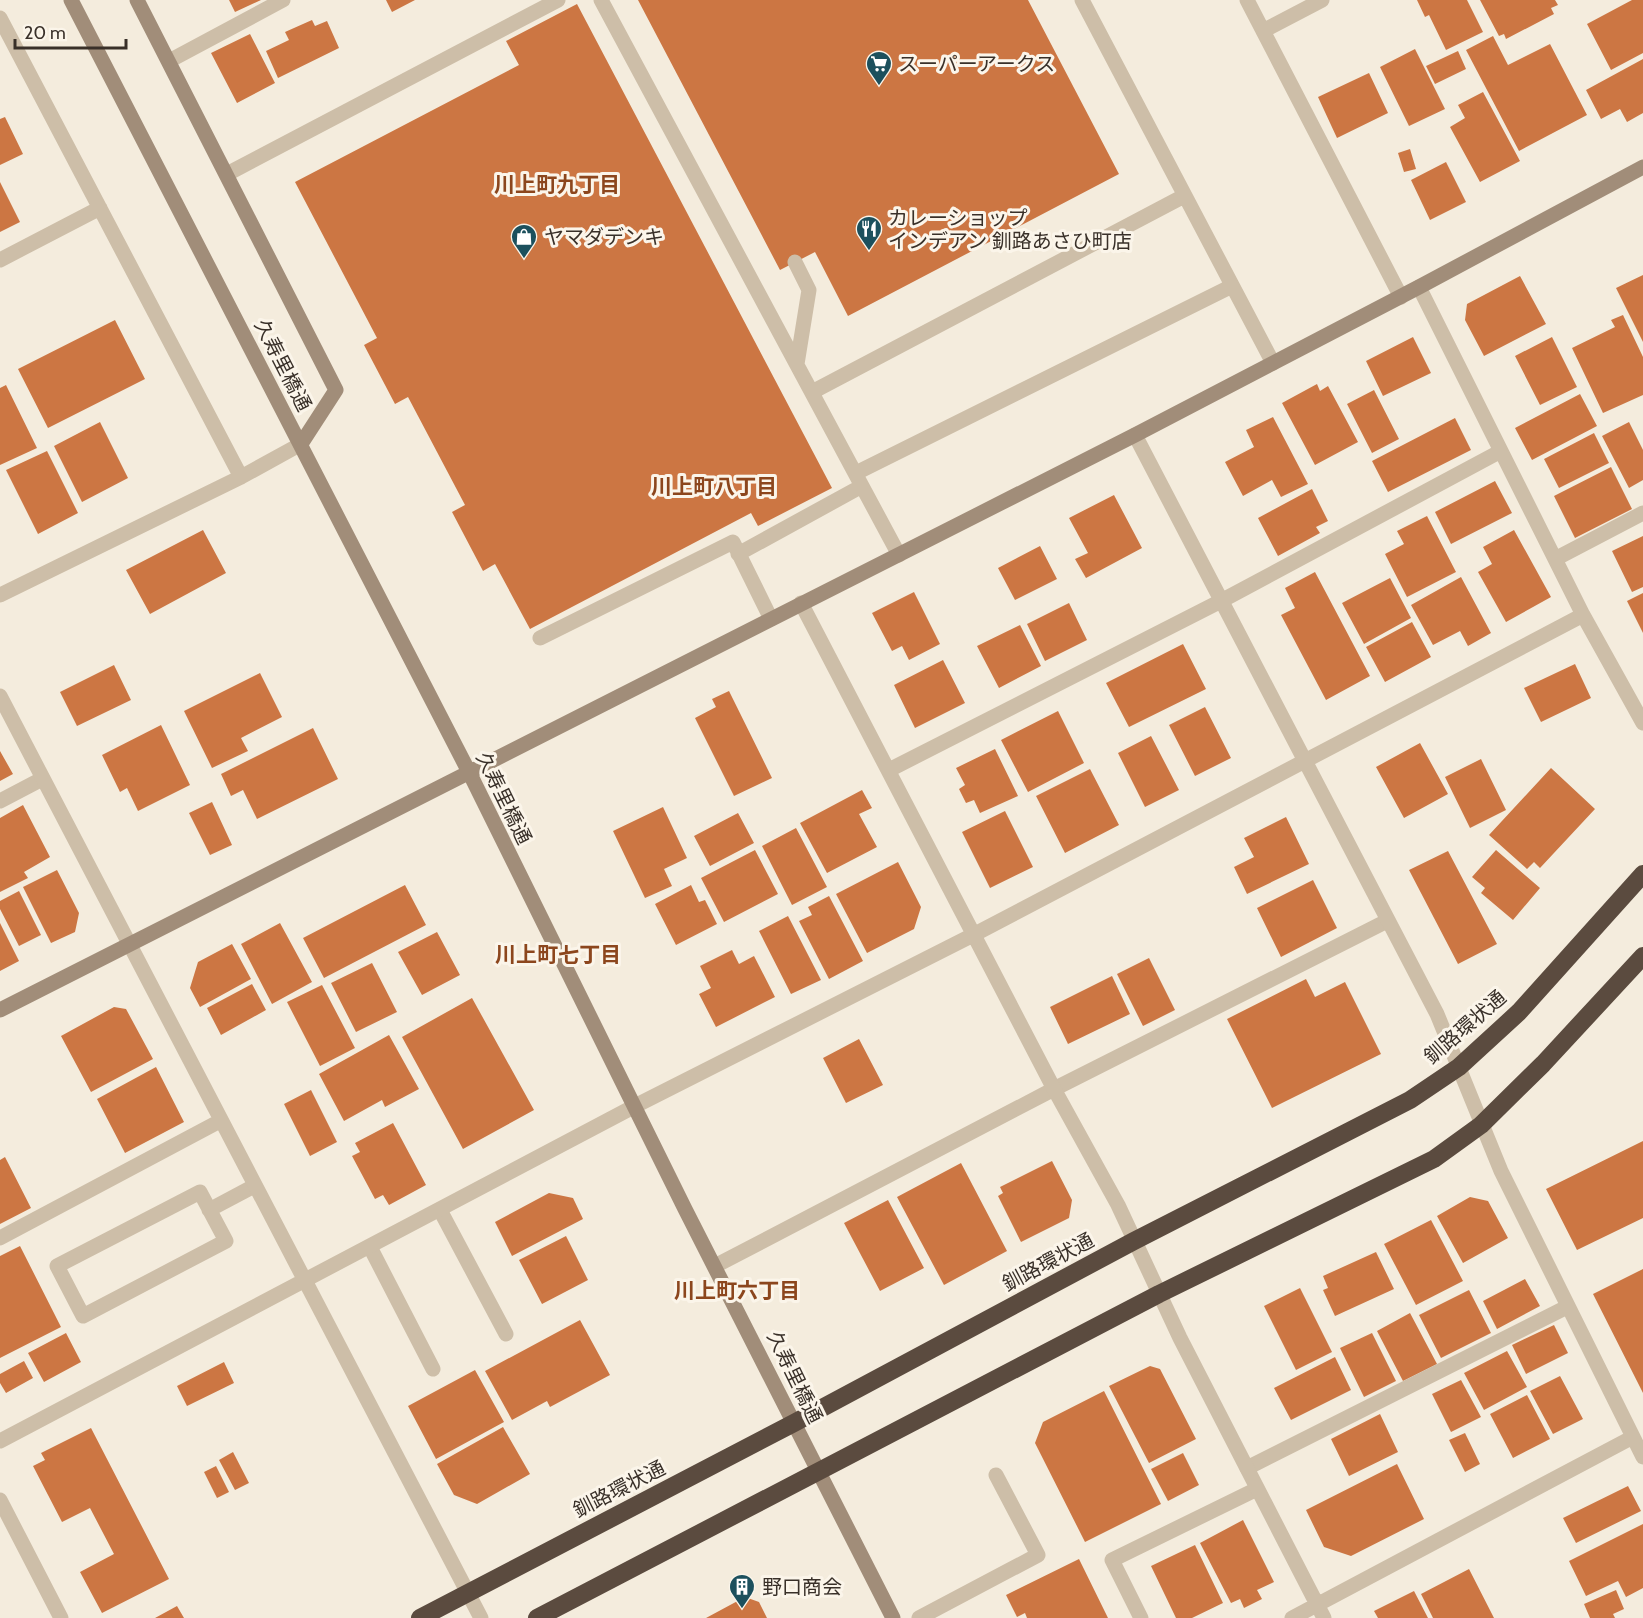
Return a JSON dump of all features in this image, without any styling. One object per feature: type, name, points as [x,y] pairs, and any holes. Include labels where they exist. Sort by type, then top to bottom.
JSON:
[{"type":"highway","name":"釧路環状通","points":[[420,1618],[794,1424],[1134,1241],[1410,1100],[1459,1067],[1519,1012],[1643,874]]},
{"type":"highway","points":[[537,1618],[1159,1294],[1434,1159],[1481,1125],[1543,1065],[1643,956]]},
{"type":"street","name":"久寿里橋通","points":[[71,0],[470,774],[893,1618]]},
{"type":"street","points":[[0,595],[242,477],[301,444],[336,390],[137,0]]},
{"type":"street","points":[[169,61],[283,0]]},
{"type":"street","points":[[227,174],[558,0]]},
{"type":"street","points":[[601,0],[797,364],[814,391],[899,555]]},
{"type":"street","points":[[1082,0],[1273,363]]},
{"type":"street","points":[[1247,0],[1401,297]]},
{"type":"street","points":[[1263,31],[1322,0]]},
{"type":"street","points":[[0,18],[242,477]]},
{"type":"street","points":[[0,1010],[127,944],[470,774],[801,603],[1135,435],[1401,297],[1643,167]]},
{"type":"street","points":[[814,391],[1184,196]]},
{"type":"street","points":[[0,260],[100,208]]},
{"type":"street","points":[[795,262],[809,290],[797,364]]},
{"type":"street","points":[[738,554],[859,479],[1232,286]]},
{"type":"street","points":[[1419,287],[1583,615],[1643,723]]},
{"type":"street","points":[[1135,435],[1304,763],[1437,1014],[1481,1125],[1567,1307],[1643,1457]]},
{"type":"street","points":[[889,770],[1221,601],[1501,451]]},
{"type":"street","points":[[1555,559],[1643,513]]},
{"type":"street","points":[[540,638],[733,542],[771,619]]},
{"type":"street","points":[[801,603],[1054,1089],[1118,1205],[1159,1294],[1320,1612]]},
{"type":"street","points":[[0,1441],[635,1106],[975,934],[1583,615]]},
{"type":"street","points":[[0,696],[127,944],[481,1618]]},
{"type":"street","points":[[0,801],[42,779]]},
{"type":"street","points":[[715,1266],[1054,1089],[1387,921]]},
{"type":"street","points":[[0,1238],[220,1121]]},
{"type":"street","points":[[209,1210],[254,1186]]},
{"type":"street","points":[[200,1192],[209,1210],[226,1241],[83,1316],[57,1266],[200,1192]]},
{"type":"street","points":[[440,1210],[506,1334]]},
{"type":"street","points":[[370,1247],[434,1369]]},
{"type":"street","points":[[1247,1468],[1567,1307]]},
{"type":"street","points":[[1292,1618],[1320,1612],[1633,1437]]},
{"type":"street","points":[[919,1618],[1038,1555],[996,1475]]},
{"type":"street","points":[[1141,1618],[1112,1560],[1257,1489]]},
{"type":"street","points":[[0,1500],[61,1618]]},
{"type":"building","points":[[229,0],[261,0],[235,12]]},
{"type":"building","points":[[386,0],[415,0],[392,12]]},
{"type":"building","name":"スーパーアークス","points":[[638,0],[1028,0],[1119,174],[848,316],[815,252],[780,270]]},
{"type":"building","points":[[1417,0],[1467,0],[1483,32],[1446,50],[1429,15],[1425,17]]},
{"type":"building","points":[[1480,0],[1555,0],[1558,5],[1551,8],[1554,14],[1506,39],[1504,34],[1499,36]]},
{"type":"building","points":[[1632,0],[1643,0],[1643,53],[1611,70],[1587,24]]},
{"type":"building","name":"ヤマダデンキ","points":[[577,4],[832,488],[758,526],[751,513],[530,629],[495,564],[483,571],[452,512],[465,505],[408,397],[395,404],[364,345],[377,338],[295,182],[519,65],[506,41]]},
{"type":"building","points":[[312,20],[315,26],[327,21],[339,48],[278,78],[266,51],[289,40],[285,32]]},
{"type":"building","points":[[250,34],[275,83],[237,103],[211,53]]},
{"type":"building","points":[[1493,36],[1508,65],[1550,44],[1587,115],[1519,151],[1466,50]]},
{"type":"building","points":[[1415,49],[1445,109],[1409,126],[1380,67]]},
{"type":"building","points":[[1458,51],[1466,69],[1435,84],[1426,66]]},
{"type":"building","points":[[1643,59],[1643,113],[1627,122],[1620,109],[1601,119],[1586,90]]},
{"type":"building","points":[[1369,73],[1388,113],[1337,138],[1318,97]]},
{"type":"building","points":[[1483,92],[1520,161],[1480,182],[1450,127],[1465,118],[1458,105]]},
{"type":"building","points":[[5,117],[23,154],[0,165],[0,119]]},
{"type":"building","points":[[1410,149],[1416,169],[1404,172],[1398,153]]},
{"type":"building","points":[[1446,162],[1466,202],[1430,220],[1411,180]]},
{"type":"building","points":[[0,182],[20,222],[0,232]]},
{"type":"building","points":[[1643,275],[1643,342],[1616,288]]},
{"type":"building","points":[[1520,276],[1546,324],[1484,356],[1465,320],[1467,304]]},
{"type":"building","points":[[1623,315],[1643,357],[1643,395],[1603,413],[1572,348],[1615,327],[1611,320]]},
{"type":"building","points":[[115,320],[145,379],[48,428],[18,369]]},
{"type":"building","points":[[1413,337],[1431,373],[1383,396],[1366,361]]},
{"type":"building","points":[[1552,337],[1577,387],[1540,405],[1515,356]]},
{"type":"building","points":[[1317,384],[1320,391],[1328,386],[1358,442],[1315,465],[1282,403]]},
{"type":"building","points":[[6,385],[37,448],[0,465],[0,388]]},
{"type":"building","points":[[1374,390],[1399,439],[1372,453],[1347,404]]},
{"type":"building","points":[[1580,394],[1597,426],[1532,460],[1515,428]]},
{"type":"building","points":[[1273,417],[1308,484],[1281,497],[1272,480],[1243,496],[1225,462],[1254,447],[1246,430]]},
{"type":"building","points":[[1455,418],[1471,450],[1388,492],[1372,461]]},
{"type":"building","points":[[100,422],[128,478],[82,502],[54,446]]},
{"type":"building","points":[[1629,422],[1643,450],[1643,480],[1629,488],[1602,436]]},
{"type":"building","points":[[1594,433],[1609,463],[1559,488],[1544,459]]},
{"type":"building","points":[[47,451],[78,513],[38,534],[6,470]]},
{"type":"building","points":[[1611,467],[1632,509],[1575,538],[1554,496]]},
{"type":"building","points":[[1495,481],[1512,513],[1451,544],[1435,512]]},
{"type":"building","points":[[1312,489],[1328,521],[1316,527],[1320,533],[1278,556],[1258,518]]},
{"type":"building","points":[[1114,495],[1142,548],[1086,578],[1075,559],[1088,553],[1069,518]]},
{"type":"building","points":[[1427,516],[1456,572],[1407,597],[1385,554],[1404,544],[1397,531]]},
{"type":"building","points":[[203,530],[226,573],[150,614],[126,570]]},
{"type":"building","points":[[1514,530],[1551,597],[1506,622],[1478,572],[1492,564],[1483,547]]},
{"type":"building","points":[[1643,536],[1643,587],[1632,592],[1612,551]]},
{"type":"building","points":[[1040,546],[1057,579],[1015,600],[998,568]]},
{"type":"building","points":[[1315,572],[1370,676],[1326,700],[1281,615],[1295,608],[1285,588]]},
{"type":"building","points":[[1461,577],[1491,633],[1468,646],[1460,631],[1433,645],[1411,605]]},
{"type":"building","points":[[1390,578],[1411,618],[1364,644],[1342,603]]},
{"type":"building","points":[[914,592],[940,644],[909,660],[902,646],[892,651],[872,613]]},
{"type":"building","points":[[1643,593],[1643,633],[1627,601]]},
{"type":"building","points":[[1069,603],[1087,640],[1045,661],[1027,624]]},
{"type":"building","points":[[1412,622],[1431,657],[1385,682],[1366,647]]},
{"type":"building","points":[[1020,625],[1041,666],[999,688],[977,646]]},
{"type":"building","points":[[1183,644],[1206,689],[1129,727],[1106,683]]},
{"type":"building","points":[[943,660],[965,703],[915,728],[894,685]]},
{"type":"building","points":[[1575,664],[1591,698],[1541,722],[1524,688]]},
{"type":"building","points":[[114,665],[131,700],[77,726],[60,692]]},
{"type":"building","points":[[260,673],[282,717],[241,738],[248,751],[212,768],[184,711]]},
{"type":"building","points":[[729,691],[772,778],[734,796],[695,718],[716,707],[712,699]]},
{"type":"building","points":[[1205,707],[1231,758],[1195,776],[1169,725]]},
{"type":"building","points":[[1058,711],[1084,763],[1028,792],[1001,740]]},
{"type":"building","points":[[161,725],[190,785],[138,811],[127,788],[120,792],[102,755]]},
{"type":"building","points":[[313,728],[338,779],[257,819],[243,790],[231,796],[221,774]]},
{"type":"building","points":[[1151,736],[1179,790],[1145,807],[1118,753]]},
{"type":"building","points":[[1420,743],[1448,794],[1404,818],[1376,767]]},
{"type":"building","points":[[995,749],[1018,796],[980,813],[974,800],[966,803],[959,789],[965,785],[956,768]]},
{"type":"building","points":[[0,751],[13,774],[0,781]]},
{"type":"building","points":[[1481,759],[1506,810],[1470,828],[1445,777]]},
{"type":"building","points":[[1551,768],[1595,809],[1540,868],[1534,862],[1527,869],[1489,835]]},
{"type":"building","points":[[1090,769],[1119,825],[1065,853],[1036,796]]},
{"type":"building","points":[[862,790],[872,808],[859,814],[877,847],[827,873],[800,823]]},
{"type":"building","points":[[212,802],[232,845],[210,855],[189,813]]},
{"type":"building","points":[[23,805],[50,857],[24,872],[28,878],[0,892],[0,818]]},
{"type":"building","points":[[663,807],[687,858],[664,869],[672,886],[645,898],[613,831]]},
{"type":"building","points":[[1005,811],[1033,867],[990,888],[962,832]]},
{"type":"building","points":[[738,813],[754,843],[710,866],[694,836]]},
{"type":"building","points":[[1286,817],[1309,864],[1247,894],[1234,867],[1254,857],[1244,838]]},
{"type":"building","points":[[796,828],[827,887],[792,905],[762,846]]},
{"type":"building","points":[[755,850],[778,894],[724,922],[701,878]]},
{"type":"building","points":[[1496,850],[1540,888],[1513,920],[1481,893],[1485,888],[1472,877]]},
{"type":"building","points":[[1448,851],[1497,944],[1458,964],[1409,870]]},
{"type":"building","points":[[898,862],[921,907],[914,929],[867,953],[836,894]]},
{"type":"building","points":[[57,870],[79,913],[75,932],[51,943],[23,887]]},
{"type":"building","points":[[1313,880],[1337,928],[1281,957],[1257,908]]},
{"type":"building","points":[[405,885],[426,925],[324,978],[303,938]]},
{"type":"building","points":[[691,885],[699,902],[705,900],[717,924],[676,945],[655,904]]},
{"type":"building","points":[[19,891],[41,935],[19,946],[0,909],[0,901]]},
{"type":"building","points":[[829,896],[863,961],[829,979],[799,921],[812,915],[808,907]]},
{"type":"building","points":[[788,916],[821,980],[791,994],[759,931]]},
{"type":"building","points":[[0,923],[19,961],[0,971]]},
{"type":"building","points":[[280,923],[312,982],[272,1004],[241,944]]},
{"type":"building","points":[[437,932],[460,975],[422,995],[398,952]]},
{"type":"building","points":[[232,944],[251,979],[200,1007],[190,988],[198,962]]},
{"type":"building","points":[[732,950],[739,964],[754,956],[775,997],[716,1027],[699,994],[711,988],[700,966]]},
{"type":"building","points":[[1149,958],[1175,1010],[1143,1026],[1117,974]]},
{"type":"building","points":[[372,963],[397,1012],[356,1032],[331,983]]},
{"type":"building","points":[[1112,976],[1130,1014],[1068,1044],[1050,1007]]},
{"type":"building","points":[[1306,979],[1315,997],[1345,982],[1381,1054],[1272,1108],[1227,1019]]},
{"type":"building","points":[[252,984],[266,1010],[221,1035],[207,1008]]},
{"type":"building","points":[[322,985],[355,1048],[320,1066],[287,1002]]},
{"type":"building","points":[[472,998],[534,1110],[463,1149],[402,1037]]},
{"type":"building","points":[[114,1007],[126,1009],[153,1059],[91,1092],[61,1036]]},
{"type":"building","points":[[389,1035],[419,1089],[385,1107],[382,1100],[344,1121],[319,1074]]},
{"type":"building","points":[[859,1039],[883,1085],[846,1103],[823,1058]]},
{"type":"building","points":[[156,1067],[184,1122],[125,1153],[97,1099]]},
{"type":"building","points":[[311,1090],[337,1142],[310,1156],[284,1104]]},
{"type":"building","points":[[393,1123],[426,1185],[389,1205],[383,1195],[375,1199],[352,1156],[360,1152],[355,1143]]},
{"type":"building","points":[[1643,1141],[1643,1218],[1577,1250],[1546,1189]]},
{"type":"building","points":[[5,1157],[31,1208],[0,1224],[0,1160]]},
{"type":"building","points":[[1052,1161],[1072,1200],[1069,1218],[1021,1242],[998,1196],[1003,1193],[1000,1187]]},
{"type":"building","points":[[961,1163],[1007,1251],[944,1285],[897,1197]]},
{"type":"building","points":[[549,1193],[573,1198],[583,1219],[512,1256],[495,1222]]},
{"type":"building","points":[[1470,1197],[1488,1201],[1508,1238],[1463,1263],[1437,1216]]},
{"type":"building","points":[[888,1200],[924,1268],[880,1291],[844,1223]]},
{"type":"building","points":[[1431,1220],[1463,1281],[1416,1305],[1384,1244]]},
{"type":"building","points":[[566,1236],[588,1280],[542,1304],[519,1260]]},
{"type":"building","points":[[20,1246],[61,1327],[0,1358],[0,1256]]},
{"type":"building","points":[[1376,1252],[1394,1289],[1335,1316],[1323,1290],[1328,1288],[1323,1276]]},
{"type":"building","points":[[1643,1269],[1643,1393],[1593,1294]]},
{"type":"building","points":[[1525,1279],[1540,1306],[1497,1329],[1483,1301]]},
{"type":"building","points":[[1300,1288],[1332,1352],[1296,1370],[1264,1306]]},
{"type":"building","points":[[1469,1290],[1491,1333],[1441,1358],[1419,1315]]},
{"type":"building","points":[[1410,1313],[1437,1364],[1403,1381],[1377,1331]]},
{"type":"building","points":[[580,1320],[610,1375],[550,1407],[547,1401],[512,1420],[485,1371]]},
{"type":"building","points":[[1554,1325],[1568,1353],[1526,1374],[1512,1345]]},
{"type":"building","points":[[66,1333],[81,1362],[44,1382],[28,1353]]},
{"type":"building","points":[[1372,1333],[1396,1381],[1364,1397],[1340,1348]]},
{"type":"building","points":[[1507,1351],[1527,1387],[1484,1410],[1464,1373]]},
{"type":"building","points":[[1335,1357],[1351,1390],[1291,1420],[1274,1388]]},
{"type":"building","points":[[24,1361],[33,1378],[6,1393],[0,1383],[0,1374]]},
{"type":"building","points":[[224,1362],[234,1383],[187,1406],[177,1386]]},
{"type":"building","points":[[1150,1366],[1160,1369],[1196,1439],[1149,1463],[1109,1386]]},
{"type":"building","points":[[475,1370],[504,1422],[436,1459],[408,1406]]},
{"type":"building","points":[[1560,1376],[1583,1419],[1553,1434],[1530,1391]]},
{"type":"building","points":[[1461,1380],[1481,1417],[1451,1432],[1432,1394]]},
{"type":"building","points":[[1104,1391],[1161,1504],[1085,1542],[1035,1443],[1043,1422]]},
{"type":"building","points":[[1527,1395],[1550,1439],[1513,1458],[1490,1414]]},
{"type":"building","points":[[1380,1414],[1398,1452],[1349,1476],[1331,1439]]},
{"type":"building","points":[[503,1427],[530,1474],[477,1504],[454,1495],[437,1464]]},
{"type":"building","points":[[91,1428],[169,1579],[102,1613],[80,1572],[114,1554],[90,1508],[62,1522],[33,1466],[45,1460],[41,1453]]},
{"type":"building","points":[[1465,1433],[1480,1464],[1465,1472],[1449,1440]]},
{"type":"building","points":[[233,1452],[249,1483],[235,1490],[219,1460]]},
{"type":"building","points":[[1183,1453],[1199,1485],[1168,1501],[1151,1469]]},
{"type":"building","points":[[1397,1464],[1424,1519],[1351,1556],[1324,1547],[1306,1510]]},
{"type":"building","points":[[216,1466],[229,1492],[217,1498],[204,1472]]},
{"type":"building","points":[[1628,1486],[1641,1511],[1576,1543],[1563,1518]]},
{"type":"building","points":[[1243,1520],[1274,1582],[1257,1590],[1262,1599],[1244,1608],[1240,1599],[1231,1603],[1200,1543]]},
{"type":"building","points":[[1643,1524],[1643,1588],[1626,1597],[1618,1581],[1586,1596],[1569,1561]]},
{"type":"building","points":[[1195,1545],[1223,1603],[1192,1618],[1176,1618],[1151,1566]]},
{"type":"building","points":[[1079,1559],[1108,1618],[1027,1618],[1025,1613],[1017,1617],[1006,1595]]},
{"type":"building","points":[[1469,1569],[1494,1618],[1433,1618],[1421,1594]]},
{"type":"building","points":[[1616,1590],[1624,1609],[1613,1614],[1615,1618],[1590,1618],[1584,1604]]},
{"type":"building","points":[[1414,1591],[1428,1618],[1378,1618],[1374,1611]]},
{"type":"building","name":"野口商会","points":[[745,1597],[759,1602],[767,1618],[706,1618]]},
{"type":"building","points":[[177,1606],[184,1618],[155,1618]]},
{"type":"place","name":"スーパーアークス","points":[[879,87]]},
{"type":"place","name":"カレーショップ インデアン 釧路あさひ町店","points":[[869,252]]},
{"type":"place","name":"ヤマダデンキ","points":[[524,260]]},
{"type":"place","name":"野口商会","points":[[742,1610]]},
{"type":"district","name":"川上町九丁目","points":[[557,184]]},
{"type":"district","name":"川上町八丁目","points":[[714,486]]},
{"type":"district","name":"川上町七丁目","points":[[558,954]]},
{"type":"district","name":"川上町六丁目","points":[[737,1290]]}]
